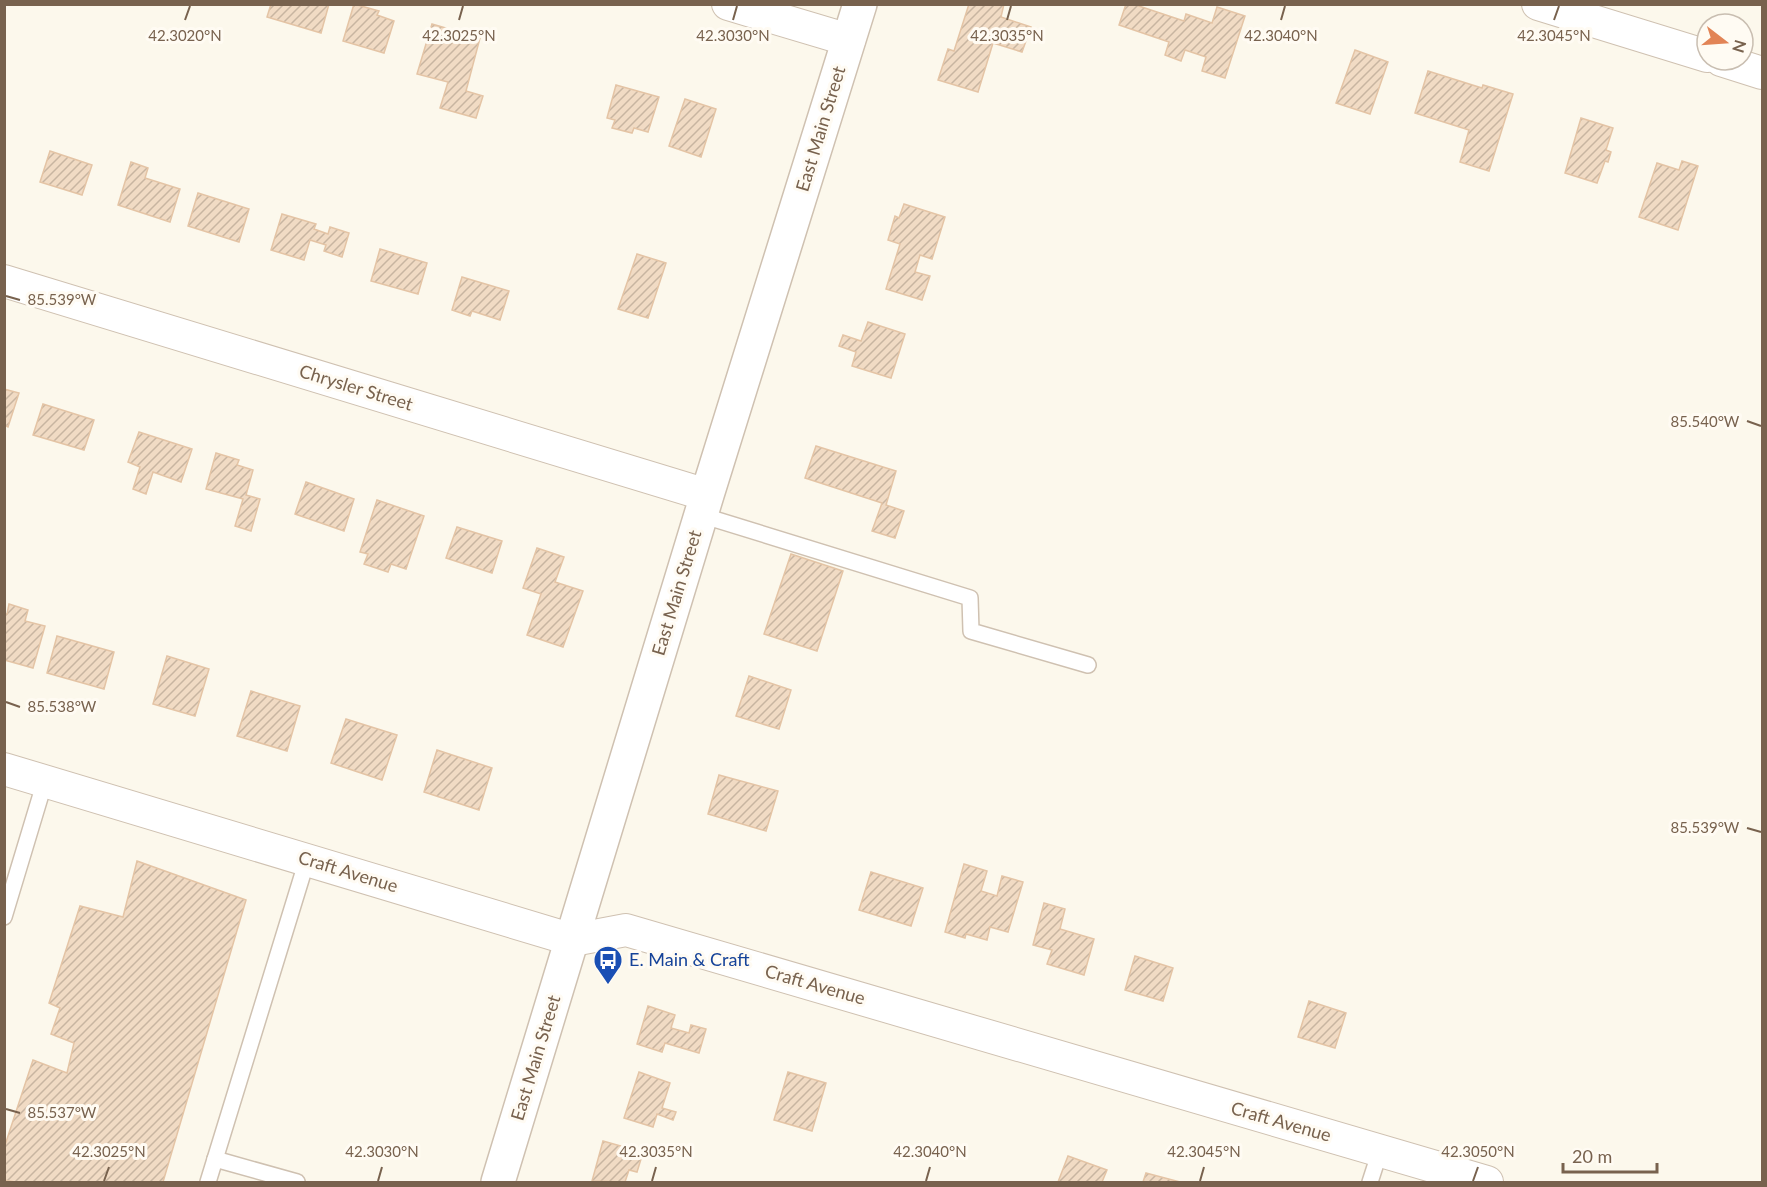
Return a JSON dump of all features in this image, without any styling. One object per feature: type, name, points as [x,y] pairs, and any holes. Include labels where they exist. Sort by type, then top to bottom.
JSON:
[{"type":"street","points":[[728,4],[849,40]]},
{"type":"street","name":"East Main Street","points":[[498,1182],[704,505],[860,4]]},
{"type":"street","points":[[1538,4],[1695,52]]},
{"type":"street","name":"Chrysler Street","points":[[4,281],[704,505]]},
{"type":"street","name":"Craft Avenue","points":[[4,769],[573,940],[626,930],[1487,1182]]},
{"type":"lane","points":[[704,505],[970,598],[971,631],[1088,665]]},
{"type":"lane","points":[[4,917],[45,781]]},
{"type":"lane","points":[[208,1182],[307,860]]},
{"type":"lane","points":[[1370,1182],[1380,1151]]},
{"type":"lane","points":[[215,1160],[297,1182]]},
{"type":"building","points":[[271,4],[329,4],[321,33],[267,17]]},
{"type":"building","points":[[354,4],[379,11],[377,15],[394,21],[384,53],[343,41]]},
{"type":"building","points":[[969,4],[1004,4],[1001,17],[1031,27],[1022,52],[993,43],[978,92],[938,80],[948,49],[954,51]]},
{"type":"building","points":[[1126,4],[1133,4],[1184,21],[1186,14],[1212,23],[1217,7],[1245,16],[1225,78],[1202,71],[1206,57],[1185,50],[1181,61],[1165,55],[1169,42],[1119,25]]},
{"type":"building","points":[[432,24],[480,38],[466,91],[483,96],[476,118],[440,108],[448,82],[417,74]]},
{"type":"building","points":[[1355,50],[1388,62],[1370,114],[1336,103]]},
{"type":"building","points":[[1428,71],[1482,88],[1483,85],[1513,94],[1489,171],[1460,162],[1469,130],[1415,113]]},
{"type":"building","points":[[616,85],[659,97],[648,132],[634,128],[632,133],[612,128],[615,120],[607,118]]},
{"type":"building","points":[[685,99],[716,109],[701,157],[669,146]]},
{"type":"building","points":[[1581,118],[1613,128],[1606,150],[1611,152],[1597,183],[1565,173]]},
{"type":"building","points":[[50,151],[92,165],[82,195],[40,182]]},
{"type":"building","points":[[1682,161],[1698,166],[1678,230],[1639,217],[1657,163],[1679,170]]},
{"type":"building","points":[[131,162],[148,168],[145,178],[180,189],[170,222],[118,205]]},
{"type":"building","points":[[198,193],[249,209],[239,242],[188,226]]},
{"type":"building","points":[[904,204],[945,217],[932,259],[920,255],[915,272],[930,276],[922,300],[886,289],[900,244],[888,240],[895,216],[899,218]]},
{"type":"building","points":[[282,214],[316,224],[314,229],[328,234],[330,227],[349,233],[342,257],[324,251],[326,245],[310,240],[304,260],[271,250]]},
{"type":"building","points":[[380,249],[427,263],[418,294],[371,281]]},
{"type":"building","points":[[637,254],[666,263],[648,318],[618,309]]},
{"type":"building","points":[[462,277],[509,291],[500,320],[472,311],[470,316],[452,310]]},
{"type":"building","points":[[868,322],[905,334],[891,378],[852,366],[856,352],[839,346],[843,335],[861,341]]},
{"type":"building","points":[[4,389],[19,393],[8,427],[4,425]]},
{"type":"building","points":[[43,404],[94,420],[84,450],[33,435]]},
{"type":"building","points":[[139,432],[192,449],[181,482],[153,472],[146,494],[133,489],[140,467],[128,462]]},
{"type":"building","points":[[816,446],[896,471],[886,505],[904,511],[895,538],[872,531],[882,503],[805,478]]},
{"type":"building","points":[[216,453],[239,460],[237,465],[253,470],[246,495],[260,499],[251,531],[235,526],[243,499],[206,489]]},
{"type":"building","points":[[306,482],[354,499],[344,531],[295,514]]},
{"type":"building","points":[[377,500],[424,516],[406,569],[391,564],[388,572],[364,564],[368,554],[360,552]]},
{"type":"building","points":[[457,527],[502,541],[492,573],[446,558]]},
{"type":"building","points":[[537,548],[564,557],[555,582],[583,591],[563,647],[527,635],[541,594],[523,588]]},
{"type":"building","points":[[791,554],[843,571],[817,651],[764,634]]},
{"type":"building","points":[[9,604],[28,610],[25,621],[45,626],[33,668],[4,660],[4,613],[7,614]]},
{"type":"building","points":[[57,636],[114,652],[104,689],[47,673]]},
{"type":"building","points":[[167,656],[209,669],[195,716],[153,704]]},
{"type":"building","points":[[749,676],[791,690],[779,729],[736,716]]},
{"type":"building","points":[[251,691],[300,706],[287,751],[237,736]]},
{"type":"building","points":[[346,719],[397,735],[382,780],[331,763]]},
{"type":"building","points":[[437,750],[492,768],[479,810],[424,792]]},
{"type":"building","points":[[719,775],[778,791],[766,831],[708,814]]},
{"type":"building","points":[[137,861],[246,900],[163,1182],[15,1182],[4,1180],[4,1148],[33,1060],[67,1073],[74,1043],[51,1034],[60,1008],[49,1003],[80,906],[123,917]]},
{"type":"building","points":[[964,864],[987,871],[981,891],[997,896],[1002,876],[1023,882],[1008,932],[990,927],[987,940],[966,934],[965,938],[945,932]]},
{"type":"building","points":[[871,872],[923,888],[911,926],[859,910]]},
{"type":"building","points":[[1044,903],[1065,909],[1060,929],[1094,939],[1084,975],[1047,964],[1052,950],[1033,945]]},
{"type":"building","points":[[1135,956],[1173,968],[1163,1001],[1125,990]]},
{"type":"building","points":[[1309,1001],[1346,1013],[1335,1048],[1298,1037]]},
{"type":"building","points":[[648,1006],[675,1015],[671,1028],[689,1033],[691,1025],[706,1029],[699,1053],[665,1043],[662,1052],[637,1044]]},
{"type":"building","points":[[639,1072],[670,1083],[662,1108],[676,1112],[673,1120],[657,1114],[653,1127],[624,1118]]},
{"type":"building","points":[[788,1072],[826,1083],[812,1131],[774,1120]]},
{"type":"building","points":[[603,1141],[635,1150],[633,1157],[641,1159],[637,1172],[629,1170],[625,1182],[592,1181]]},
{"type":"building","points":[[1068,1156],[1107,1170],[1102,1182],[1058,1182]]},
{"type":"building","points":[[1146,1173],[1180,1182],[1143,1182]]},
{"type":"place","name":"E. Main & Craft","points":[[608,986]]}]
